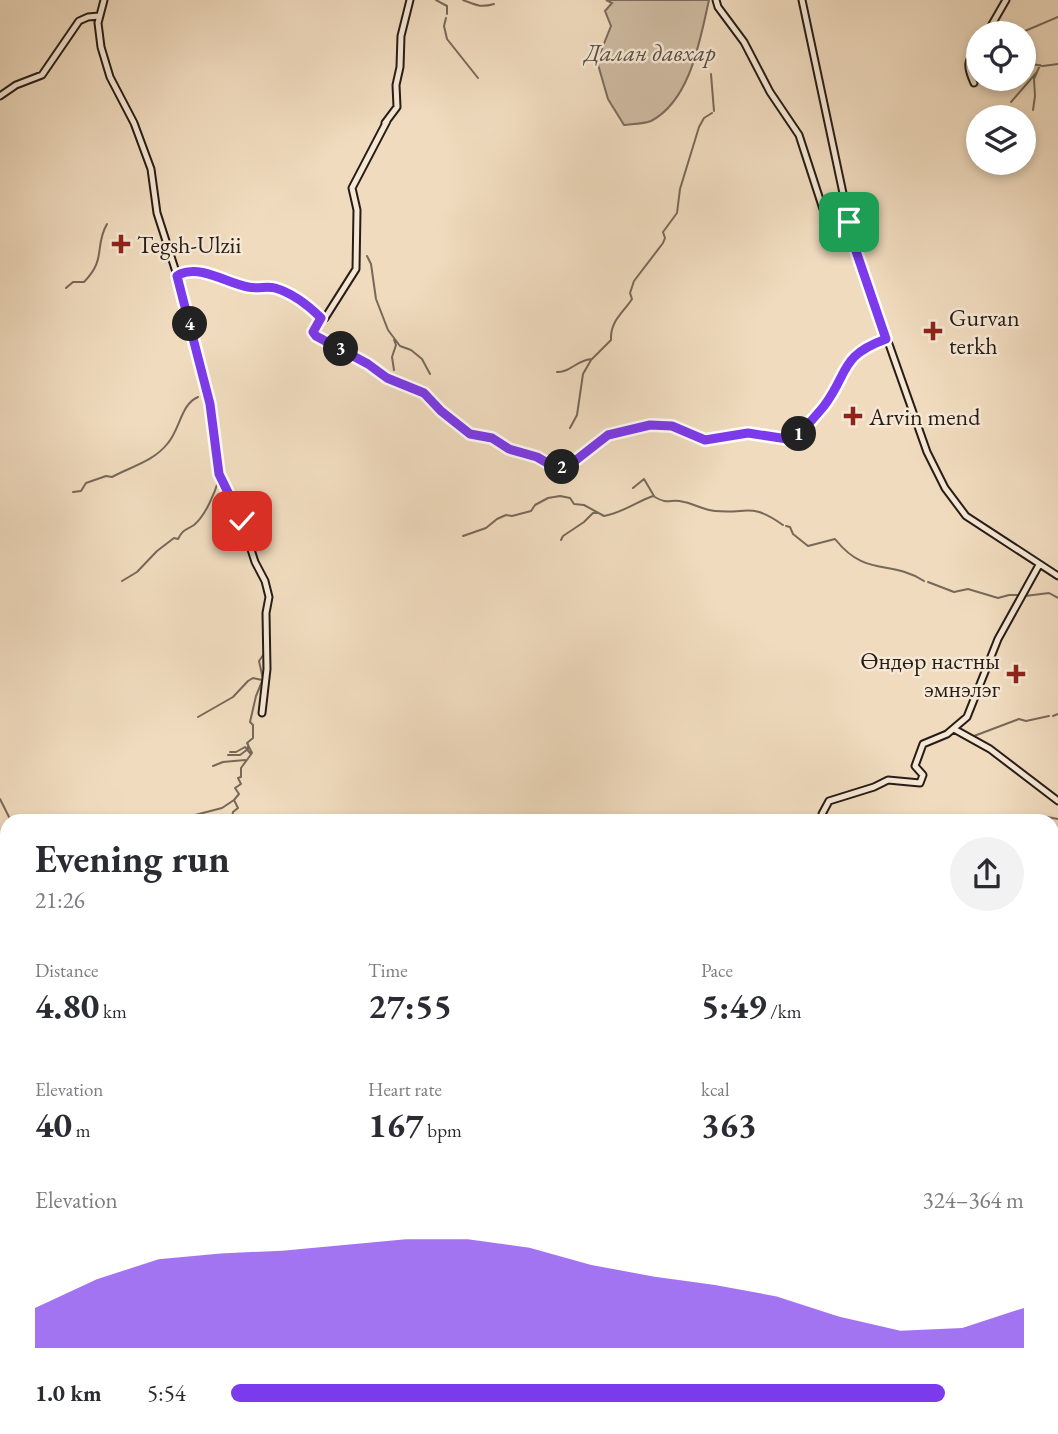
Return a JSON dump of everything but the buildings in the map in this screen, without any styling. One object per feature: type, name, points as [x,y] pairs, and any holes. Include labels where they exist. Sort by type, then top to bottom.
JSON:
[{"type":"street","points":[[104,0],[99,16],[101,47],[117,92],[134,123],[153,179],[157,213],[177,276],[210,404],[219,474],[242,521],[269,597],[266,613],[267,669],[262,713]]},
{"type":"street","points":[[410,0],[401,36],[400,67],[396,85],[397,107],[384,129],[380,131],[352,188],[356,210],[358,258],[355,271],[325,318],[321,318],[313,332],[316,336],[368,364],[387,378],[424,393],[441,411],[470,434],[492,438],[509,449],[537,457],[556,468],[576,460],[608,435],[650,425],[666,424],[705,440],[748,433],[792,441],[825,405],[846,364],[864,349],[886,339]]},
{"type":"street","points":[[716,0],[718,7],[744,42],[770,92],[799,135],[822,209],[845,203]]},
{"type":"street","points":[[802,0],[856,251],[923,443],[951,497],[973,523],[1058,576]]},
{"type":"street","points":[[994,21],[1006,0]]},
{"type":"street","points":[[0,96],[16,85],[42,75],[79,21],[99,16]]},
{"type":"street","points":[[177,276],[199,271],[250,288],[275,288],[302,302],[321,318]]},
{"type":"street","points":[[824,814],[827,804],[836,798],[888,780],[920,783],[923,775],[915,766],[923,744],[957,729],[967,717],[976,699],[989,658],[1039,565]]},
{"type":"street","points":[[957,729],[1058,801]]},
{"type":"green space","name":"Далан давхар","points":[[606,0],[709,0],[697,50],[685,84],[665,111],[651,121],[624,125],[608,99],[597,61],[611,26],[605,11],[612,3]]},
{"type":"waterway","points":[[436,0],[447,6],[447,14]]},
{"type":"waterway","points":[[463,0],[481,6],[494,4]]},
{"type":"waterway","points":[[1036,26],[1058,17]]},
{"type":"waterway","points":[[446,18],[444,26],[447,39],[478,78]]},
{"type":"waterway","points":[[1036,65],[1058,64]]},
{"type":"waterway","points":[[1034,105],[1034,79],[1040,65]]},
{"type":"waterway","points":[[1011,102],[1037,72]]},
{"type":"waterway","points":[[711,74],[714,111]]},
{"type":"waterway","points":[[557,372],[592,359],[611,340],[615,322],[632,299],[630,293],[634,281],[663,243],[663,232],[677,213],[680,189],[699,127],[704,118],[712,113]]},
{"type":"waterway","points":[[66,288],[73,282],[84,282],[91,274],[107,224]]},
{"type":"waterway","points":[[367,256],[371,264],[376,299],[388,330],[400,346],[411,350],[422,359],[430,374]]},
{"type":"waterway","points":[[394,340],[394,370]]},
{"type":"waterway","points":[[570,428],[577,415],[583,374],[591,360]]},
{"type":"waterway","points":[[73,492],[81,491],[86,483],[106,476],[112,477],[156,455],[172,437],[188,405],[198,397]]},
{"type":"waterway","points":[[218,476],[229,496]]},
{"type":"waterway","points":[[122,581],[137,572],[157,551],[174,538],[178,539],[183,531],[198,521],[210,503],[219,479]]},
{"type":"waterway","points":[[633,488],[644,479],[654,496]]},
{"type":"waterway","points":[[463,536],[486,528],[506,515],[531,511],[535,505],[548,498],[560,496],[570,498],[574,504],[584,505],[604,516],[653,496],[663,501],[679,501],[711,510],[756,511],[783,525]]},
{"type":"waterway","points":[[561,540],[593,513],[597,513]]},
{"type":"waterway","points":[[786,526],[808,546],[835,539],[857,559],[911,574],[924,581]]},
{"type":"waterway","points":[[928,582],[954,592],[968,589],[998,598],[1019,595]]},
{"type":"waterway","points":[[1025,596],[1049,593],[1058,598]]},
{"type":"waterway","points":[[269,632],[269,648]]},
{"type":"waterway","points":[[233,814],[238,808],[234,800],[239,794],[235,788],[241,784],[238,778],[241,777],[241,768],[252,753],[247,743],[253,738],[253,725],[250,722],[263,679],[259,661],[264,654]]},
{"type":"waterway","points":[[198,717],[233,697],[253,678],[262,680]]},
{"type":"waterway","points":[[1053,716],[1058,714]]},
{"type":"waterway","points":[[974,736],[1019,719],[1026,721],[1049,716]]},
{"type":"waterway","points":[[228,755],[240,755],[248,749],[248,744]]},
{"type":"waterway","points":[[230,752],[245,747],[250,753]]},
{"type":"waterway","points":[[213,766],[245,760]]},
{"type":"waterway","points":[[0,799],[8,814]]},
{"type":"waterway","points":[[199,814],[222,808],[234,800]]},
{"type":"place","name":"Tegsh-Ulzii","points":[[121,244]]},
{"type":"place","name":"Gurvan terkh","points":[[933,331]]},
{"type":"place","name":"Arvin mend","points":[[853,416]]},
{"type":"place","name":"Өндөр настны эмнэлэг","points":[[1016,674]]},
{"type":"route","points":[[242,521],[219,474],[212,415],[192,338],[190,318],[177,276],[180,274],[199,271],[250,288],[275,288],[287,293],[309,306],[321,318],[314,335],[368,364],[387,378],[424,393],[441,411],[470,434],[492,438],[509,449],[537,457],[560,468],[591,450],[608,435],[650,425],[666,424],[705,440],[755,433],[794,440],[825,405],[846,364],[864,349],[886,339],[849,222]]}]
